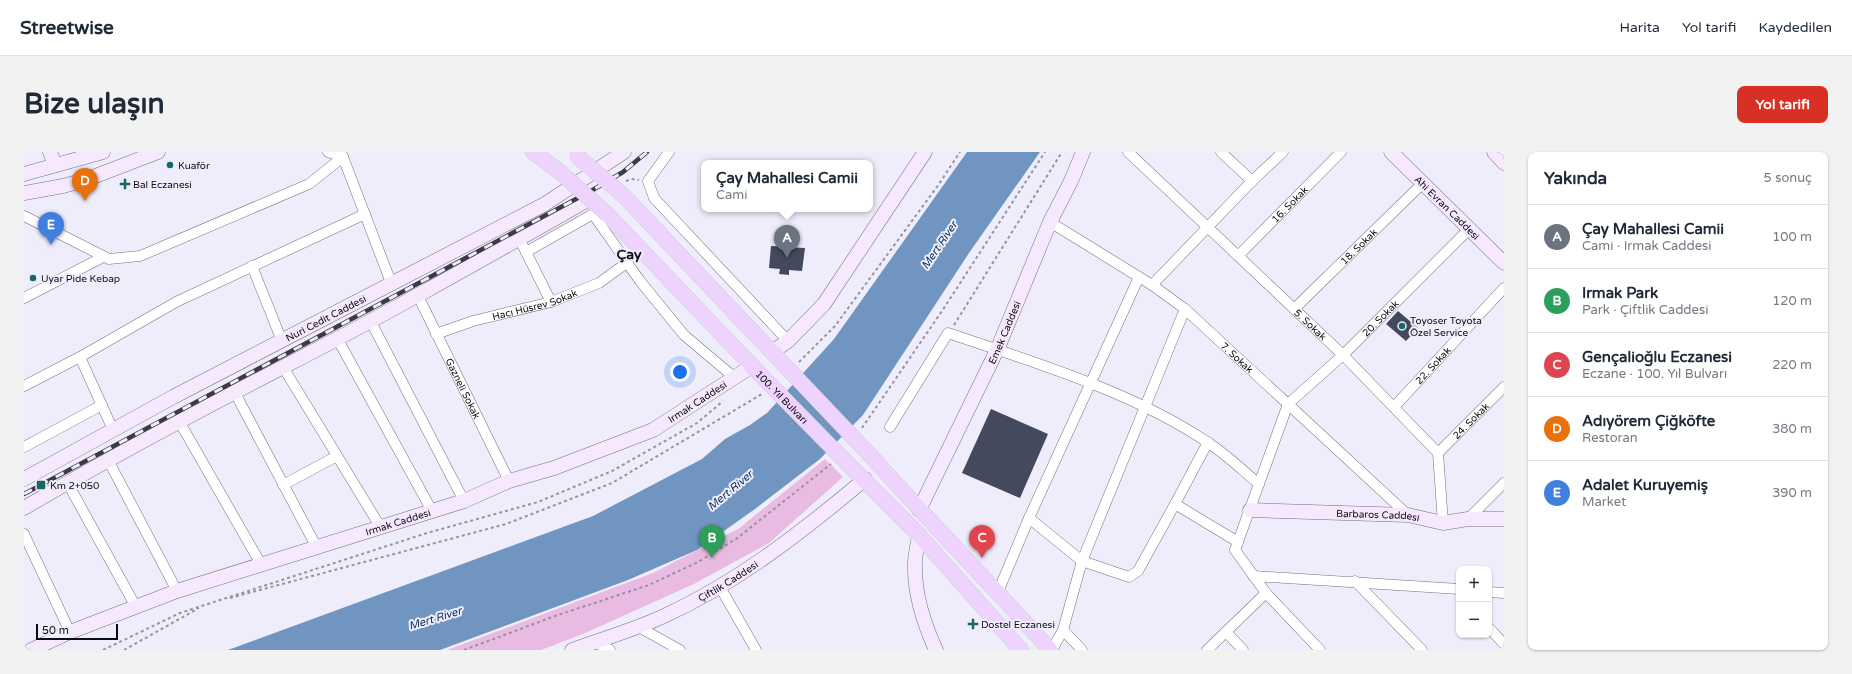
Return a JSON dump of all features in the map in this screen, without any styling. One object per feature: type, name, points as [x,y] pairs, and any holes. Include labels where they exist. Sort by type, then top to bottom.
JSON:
[{"type":"main road","points":[[50,152],[55,165]]},
{"type":"main road","points":[[24,174],[103,152]]},
{"type":"main road","points":[[24,193],[63,186],[85,180],[158,152]]},
{"type":"main road","name":"100. Yıl Bulvarı","points":[[533,152],[560,172],[607,214],[752,366],[919,535],[1021,650]]},
{"type":"main road","name":"Nuri Cedit Caddesi","points":[[24,479],[113,430],[545,204],[624,152]]},
{"type":"main road","points":[[772,352],[788,341],[824,304],[925,152]]},
{"type":"main road","name":"Emek Caddesi","points":[[919,510],[997,350],[1050,222],[1071,181],[1083,152]]},
{"type":"main road","name":"Ahi Evran Caddesi","points":[[1391,152],[1504,263]]},
{"type":"main road","points":[[1494,152],[1504,162]]},
{"type":"main road","points":[[575,154],[624,196],[870,454],[919,510],[998,592],[1051,650]]},
{"type":"main road","points":[[24,508],[67,482],[234,391],[283,367],[417,294],[523,246],[584,202]]},
{"type":"main road","name":"Irmak Caddesi","points":[[31,650],[70,632],[177,592],[432,511],[509,482],[554,468],[653,430],[752,366]]},
{"type":"main road","name":"Çiftlik Caddesi","points":[[572,650],[662,617],[720,587],[776,550],[817,520],[865,479]]},
{"type":"main road","name":"Barbaros Caddesi","points":[[1250,510],[1408,515],[1443,523],[1468,519],[1504,519]]},
{"type":"main road","points":[[919,535],[915,563],[917,592],[929,634],[936,650]]},
{"type":"street","points":[[328,152],[342,155]]},
{"type":"street","points":[[669,152],[648,181],[654,198],[788,341]]},
{"type":"street","name":"5. Sokak","points":[[1128,152],[1343,356],[1438,453]]},
{"type":"street","points":[[1221,152],[1252,181]]},
{"type":"street","points":[[1152,285],[1252,181],[1283,152]]},
{"type":"street","name":"16. Sokak","points":[[1238,256],[1341,152]]},
{"type":"street","points":[[342,155],[392,284]]},
{"type":"street","points":[[24,216],[103,257],[109,259],[140,256],[309,184],[342,155]]},
{"type":"street","name":"18. Sokak","points":[[1294,309],[1423,183]]},
{"type":"street","points":[[24,386],[80,357],[176,302],[365,214]]},
{"type":"street","points":[[551,302],[523,246],[593,214],[640,281],[684,335],[735,378]]},
{"type":"street","name":"7. Sokak","points":[[1050,222],[1152,285],[1185,309],[1408,515]]},
{"type":"street","name":"20. Sokak","points":[[1288,404],[1343,356],[1469,229]]},
{"type":"street","points":[[24,298],[103,257]]},
{"type":"street","name":"Hacı Hüsrev Sokak","points":[[436,334],[473,321],[551,302],[599,283],[628,262]]},
{"type":"street","points":[[252,266],[282,341]]},
{"type":"street","points":[[998,592],[1029,518],[1139,277]]},
{"type":"street","name":"22. Sokak","points":[[1394,408],[1504,288]]},
{"type":"street","name":"Gazneli Sokak","points":[[417,294],[509,482]]},
{"type":"street","points":[[1051,650],[1063,630],[1082,562],[1144,406],[1185,309]]},
{"type":"street","points":[[370,320],[464,500]]},
{"type":"street","points":[[890,427],[948,333],[1144,406],[1208,442],[1259,484]]},
{"type":"street","points":[[337,338],[432,511]]},
{"type":"street","points":[[80,357],[113,430]]},
{"type":"street","points":[[283,367],[381,528]]},
{"type":"street","name":"24. Sokak","points":[[1438,453],[1504,387]]},
{"type":"street","points":[[234,391],[317,548]]},
{"type":"street","points":[[1288,404],[1236,550],[1266,593],[1320,650]]},
{"type":"street","points":[[24,447],[102,405]]},
{"type":"street","points":[[179,421],[262,566]]},
{"type":"street","points":[[1029,518],[1082,562],[1129,577],[1138,571],[1208,442]]},
{"type":"street","points":[[1438,453],[1443,523]]},
{"type":"street","points":[[283,485],[337,456]]},
{"type":"street","points":[[108,460],[177,592]]},
{"type":"street","points":[[67,482],[136,607]]},
{"type":"street","points":[[1468,519],[1504,483]]},
{"type":"street","points":[[1175,504],[1238,542]]},
{"type":"street","points":[[24,534],[70,632]]},
{"type":"street","points":[[1253,576],[1355,581],[1456,591]]},
{"type":"street","points":[[1355,581],[1422,650]]},
{"type":"street","points":[[720,587],[756,650]]},
{"type":"street","points":[[1492,592],[1504,593]]},
{"type":"street","points":[[1207,650],[1266,593]]},
{"type":"street","points":[[637,626],[680,650]]},
{"type":"street","points":[[1063,630],[1082,650]]},
{"type":"street","points":[[1492,631],[1504,644]]},
{"type":"street","points":[[1226,632],[1243,650]]},
{"type":"street","points":[[595,642],[610,650]]},
{"type":"path","points":[[790,371],[835,326],[939,184],[960,152]]},
{"type":"path","points":[[862,429],[942,311],[1045,152]]},
{"type":"path","points":[[948,333],[1062,152]]},
{"type":"path","points":[[124,650],[204,605],[506,524],[612,483],[773,387]]},
{"type":"path","points":[[103,650],[180,613],[427,533],[538,502],[612,471],[697,422],[725,398]]},
{"type":"path","points":[[464,650],[555,616],[648,585],[698,562],[736,539],[831,464]]},
{"type":"shaded area","points":[[825,459],[843,477],[769,543],[694,584],[583,634],[541,650],[447,650],[653,573],[738,529]]},
{"type":"water","name":"Mert River","points":[[967,152],[1040,152],[969,253],[863,415],[820,459],[755,509],[697,550],[628,580],[440,650],[228,650],[593,516],[702,459],[725,439],[750,425],[767,413],[834,339]]},
{"type":"building","points":[[771,246],[805,248],[802,271],[789,270],[789,275],[779,274],[780,269],[769,268]]},
{"type":"building","name":"Toyoser Toyota Özel Service","points":[[1398,311],[1418,328],[1406,341],[1386,324]]},
{"type":"building","points":[[991,409],[1048,434],[1020,498],[962,473]]},
{"type":"railway","points":[[24,494],[591,191],[623,172],[647,152]]},
{"type":"place","name":"Kuaför","points":[[170,165]]},
{"type":"place","name":"Bal Eczanesi","points":[[125,184]]},
{"type":"place","name":"Adıyörem Çiğköfte","points":[[85,201]]},
{"type":"place","name":"Adalet Kuruyemiş","points":[[51,245]]},
{"type":"place","name":"Çay Mahallesi Camii","points":[[787,258]]},
{"type":"place","name":"Uyar Pide Kebap","points":[[33,278]]},
{"type":"place","name":"Toyoser Toyota Özel Service","points":[[1402,326]]},
{"type":"place","name":"Km 2+050","points":[[41,485]]},
{"type":"place","name":"Irmak Park","points":[[712,558]]},
{"type":"place","name":"Gençalioğlu Eczanesi","points":[[982,558]]},
{"type":"place","name":"Dostel Eczanesi","points":[[973,624]]},
{"type":"district","name":"Çay","points":[[629,254]]}]
